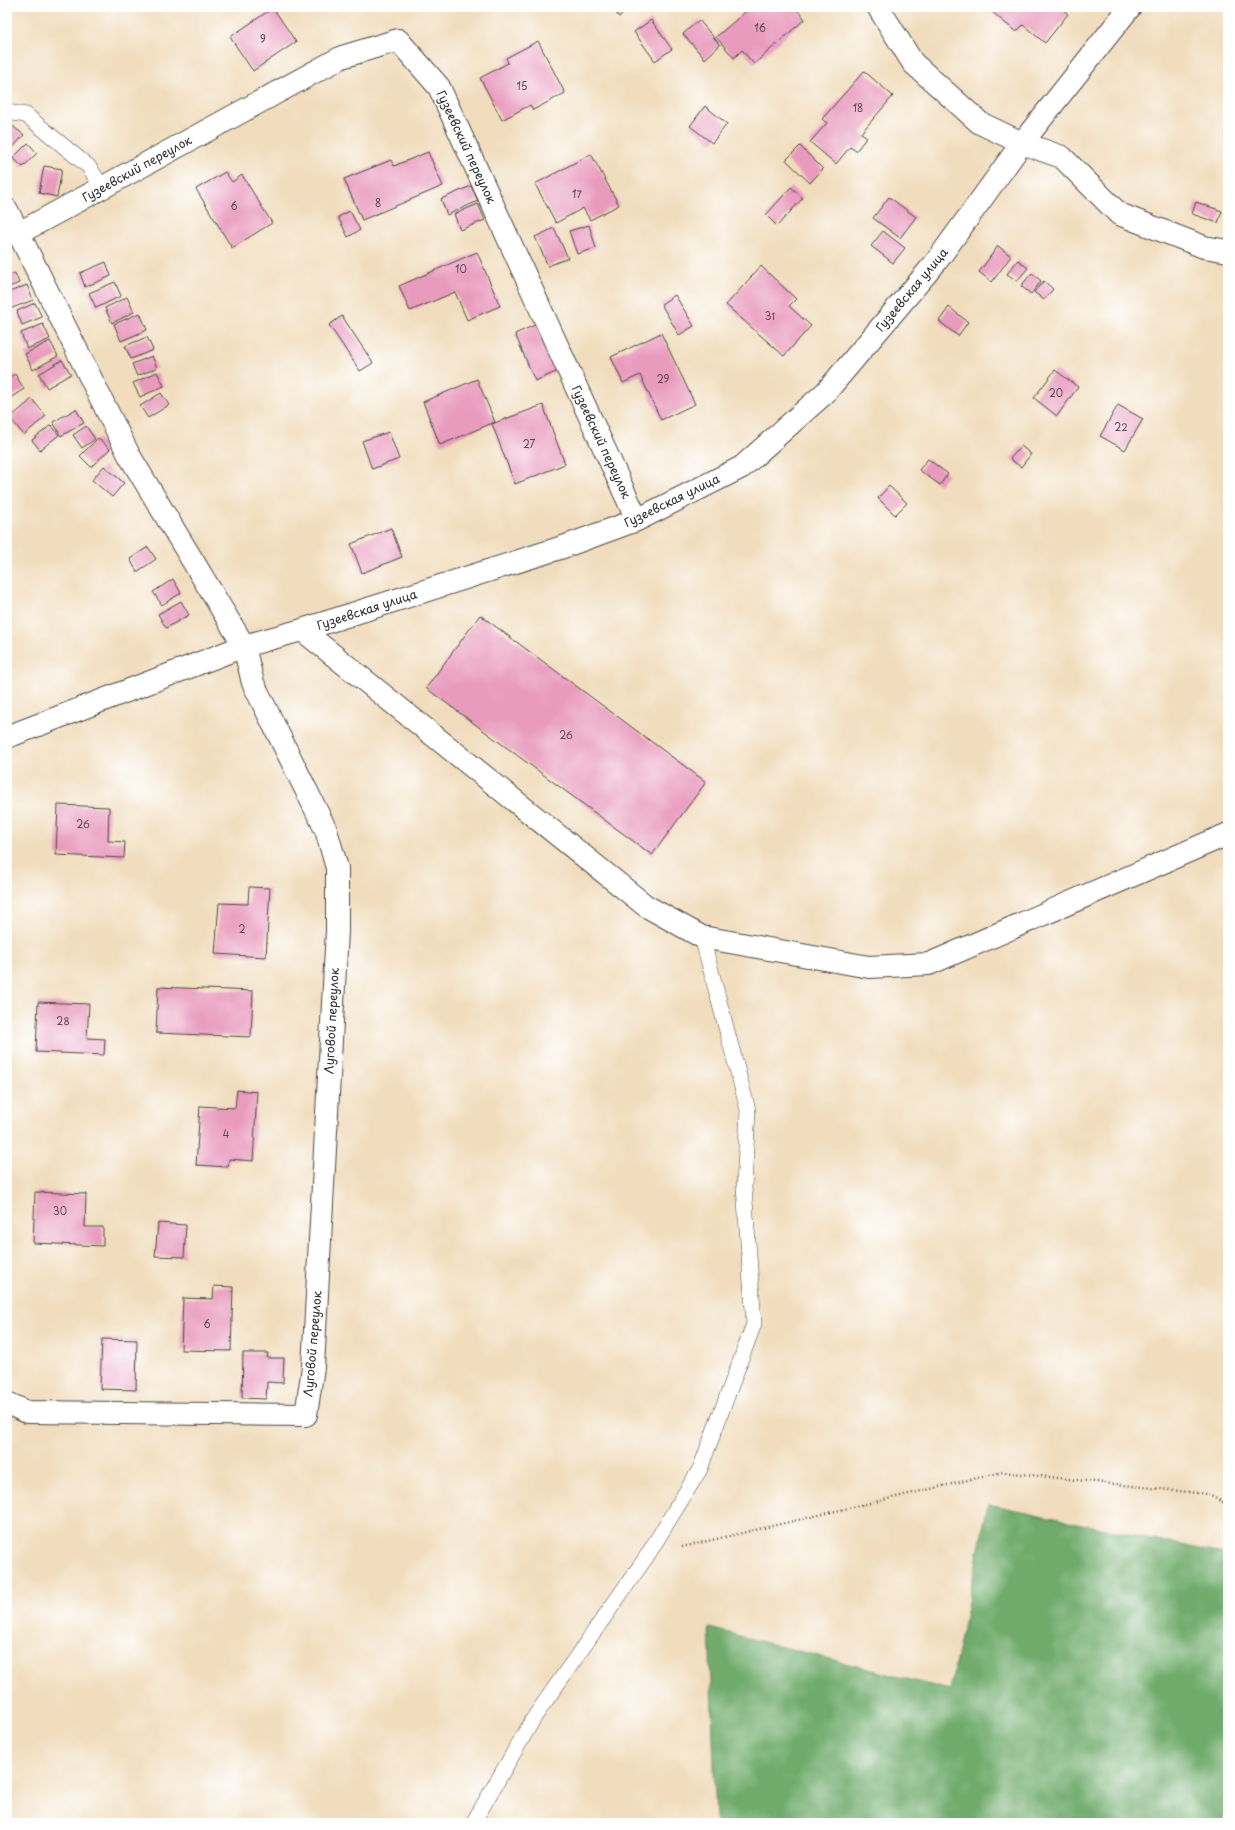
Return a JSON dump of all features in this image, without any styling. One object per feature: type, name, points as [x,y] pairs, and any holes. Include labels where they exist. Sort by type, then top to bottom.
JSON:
[{"type":"street","points":[[878,7],[913,63],[980,123],[1022,143],[1062,157],[1119,214],[1204,247],[1228,251]]},
{"type":"street","name":"Гузеевская улица","points":[[7,737],[244,646],[302,630],[563,547],[637,520],[742,467],[826,392],[936,262],[1022,143],[1130,7]]},
{"type":"street","name":"Гузеевский переулок","points":[[19,233],[342,57],[398,40],[439,87],[637,520]]},
{"type":"street","name":"Луговой переулок","points":[[7,210],[129,455],[244,646],[253,683],[326,830],[338,868],[337,931],[314,1359],[306,1415],[27,1412],[7,1403]]},
{"type":"street","points":[[302,630],[646,906],[702,937],[869,967],[929,964],[1228,834]]},
{"type":"lane","points":[[7,112],[26,115],[89,167],[102,187]]},
{"type":"lane","points":[[473,1823],[535,1716],[647,1556],[700,1469],[754,1324],[744,1187],[748,1110],[702,937]]},
{"type":"path","points":[[647,1556],[1003,1472],[1207,1494],[1228,1505]]},
{"type":"green space","points":[[988,1504],[1228,1555],[1228,1803],[1220,1823],[716,1823],[709,1628],[950,1690]]},
{"type":"building","points":[[611,7],[630,7],[631,8],[619,17]]},
{"type":"building","points":[[751,7],[794,7],[805,19],[754,64],[742,50],[734,58],[716,37]]},
{"type":"building","points":[[994,7],[1060,7],[1068,14],[1045,43],[1023,25],[1016,32],[991,11]]},
{"type":"building","points":[[273,8],[296,42],[253,71],[230,37]]},
{"type":"building","points":[[651,20],[672,49],[655,61],[634,32]]},
{"type":"building","points":[[699,20],[720,45],[705,59],[683,34]]},
{"type":"building","points":[[538,41],[565,93],[533,110],[530,105],[502,120],[480,78],[508,63],[506,58]]},
{"type":"building","points":[[864,71],[893,96],[861,133],[867,137],[856,151],[850,147],[836,164],[810,142],[827,123],[822,119]]},
{"type":"building","points":[[705,106],[727,124],[712,143],[690,126]]},
{"type":"building","points":[[10,124],[24,135],[8,153],[7,128]]},
{"type":"building","points":[[28,143],[37,153],[23,167],[13,158]]},
{"type":"building","points":[[800,146],[823,169],[810,183],[786,160]]},
{"type":"building","points":[[428,152],[443,186],[362,220],[344,179],[391,160],[394,166]]},
{"type":"building","points":[[591,154],[619,205],[590,220],[583,208],[556,223],[535,184]]},
{"type":"building","points":[[44,166],[62,169],[57,197],[39,193]]},
{"type":"building","points":[[225,172],[232,182],[242,175],[272,223],[232,248],[196,189]]},
{"type":"building","points":[[471,186],[478,201],[447,215],[441,199]]},
{"type":"building","points":[[791,187],[803,198],[777,226],[766,215]]},
{"type":"building","points":[[889,197],[916,217],[900,238],[873,218]]},
{"type":"building","points":[[1196,202],[1222,211],[1218,223],[1192,214]]},
{"type":"building","points":[[478,204],[485,220],[460,230],[454,214]]},
{"type":"building","points":[[350,211],[360,230],[348,237],[338,217]]},
{"type":"building","points":[[589,225],[596,248],[577,254],[569,231]]},
{"type":"building","points":[[554,228],[568,258],[548,266],[535,237]]},
{"type":"building","points":[[883,231],[905,248],[893,263],[871,246]]},
{"type":"building","points":[[998,246],[1011,256],[992,282],[979,272]]},
{"type":"building","points":[[477,252],[500,306],[467,320],[455,292],[410,311],[399,286]]},
{"type":"building","points":[[1018,260],[1028,268],[1017,281],[1007,274]]},
{"type":"building","points":[[106,262],[111,276],[85,287],[80,273]]},
{"type":"building","points":[[761,266],[796,299],[789,306],[811,326],[784,356],[726,305]]},
{"type":"building","points":[[15,273],[19,283],[7,288],[7,276]]},
{"type":"building","points":[[1032,273],[1041,281],[1031,294],[1021,286]]},
{"type":"building","points":[[1044,281],[1053,289],[1044,300],[1034,292]]},
{"type":"building","points":[[115,282],[121,296],[96,308],[89,293]]},
{"type":"building","points":[[27,285],[33,300],[7,310],[7,293]]},
{"type":"building","points":[[675,295],[694,326],[679,335],[661,304]]},
{"type":"building","points":[[127,297],[134,312],[112,323],[105,308]]},
{"type":"building","points":[[35,303],[42,317],[22,325],[17,311]]},
{"type":"building","points":[[949,307],[968,322],[958,336],[939,321]]},
{"type":"building","points":[[140,313],[147,330],[121,341],[114,324]]},
{"type":"building","points":[[342,316],[373,363],[360,371],[329,325]]},
{"type":"building","points":[[43,324],[50,339],[27,349],[21,333]]},
{"type":"building","points":[[537,324],[558,371],[535,381],[515,334]]},
{"type":"building","points":[[661,333],[695,404],[661,420],[640,375],[623,383],[611,357]]},
{"type":"building","points":[[147,337],[153,350],[131,359],[125,346]]},
{"type":"building","points":[[50,341],[58,356],[33,370],[25,354]]},
{"type":"building","points":[[152,356],[157,368],[137,376],[132,364]]},
{"type":"building","points":[[62,360],[71,374],[47,388],[39,374]]},
{"type":"building","points":[[1055,370],[1078,387],[1057,416],[1034,398]]},
{"type":"building","points":[[157,372],[164,386],[140,397],[133,383]]},
{"type":"building","points":[[15,374],[24,389],[7,400],[7,379]]},
{"type":"building","points":[[477,379],[495,422],[440,445],[423,402]]},
{"type":"building","points":[[161,393],[169,405],[148,418],[140,406]]},
{"type":"building","points":[[32,399],[46,416],[24,435],[10,418]]},
{"type":"building","points":[[543,405],[565,464],[515,484],[492,424]]},
{"type":"building","points":[[1118,405],[1143,419],[1125,450],[1100,436]]},
{"type":"building","points":[[76,409],[84,423],[61,436],[53,422]]},
{"type":"building","points":[[51,425],[59,435],[40,450],[32,440]]},
{"type":"building","points":[[86,426],[95,439],[82,448],[73,435]]},
{"type":"building","points":[[389,432],[399,459],[372,469],[362,441]]},
{"type":"building","points":[[98,438],[110,449],[91,467],[80,456]]},
{"type":"building","points":[[1021,446],[1031,454],[1021,467],[1010,459]]},
{"type":"building","points":[[928,459],[948,474],[940,485],[919,470]]},
{"type":"building","points":[[104,466],[124,483],[112,497],[92,480]]},
{"type":"building","points":[[889,486],[907,503],[895,515],[878,498]]},
{"type":"building","points":[[391,528],[402,557],[362,573],[351,544]]},
{"type":"building","points":[[148,547],[156,559],[137,572],[130,559]]},
{"type":"building","points":[[173,579],[181,593],[162,605],[153,592]]},
{"type":"building","points":[[181,601],[189,615],[166,628],[158,614]]},
{"type":"building","points":[[480,615],[706,782],[652,855],[426,688]]},
{"type":"building","points":[[58,805],[109,807],[108,841],[125,842],[124,858],[56,855]]},
{"type":"building","points":[[249,887],[270,888],[266,957],[215,954],[219,903],[248,904]]},
{"type":"building","points":[[158,987],[253,991],[251,1037],[156,1033]]},
{"type":"building","points":[[38,1002],[89,1004],[87,1038],[105,1039],[104,1055],[36,1052]]},
{"type":"building","points":[[237,1090],[257,1092],[253,1161],[229,1159],[228,1167],[196,1165],[200,1106],[235,1108]]},
{"type":"building","points":[[35,1192],[86,1194],[85,1227],[103,1227],[103,1246],[33,1243]]},
{"type":"building","points":[[158,1223],[186,1225],[184,1257],[155,1256]]},
{"type":"building","points":[[214,1286],[233,1287],[231,1351],[181,1350],[183,1298],[213,1299]]},
{"type":"building","points":[[102,1339],[137,1340],[136,1390],[100,1389]]},
{"type":"building","points":[[243,1353],[268,1353],[267,1358],[284,1358],[283,1383],[267,1382],[266,1399],[242,1398]]}]
